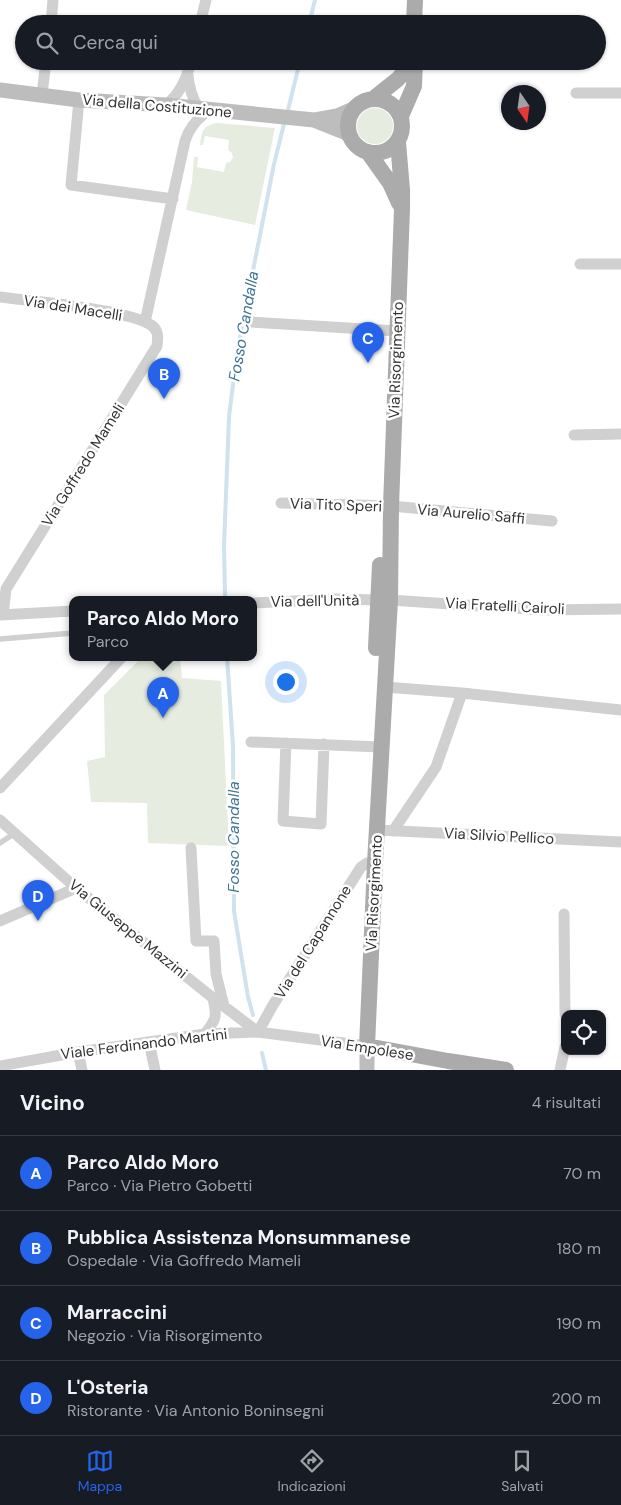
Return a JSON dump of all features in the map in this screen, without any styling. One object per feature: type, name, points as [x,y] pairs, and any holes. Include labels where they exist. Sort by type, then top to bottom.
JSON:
[{"type":"main road","points":[[414,15],[415,0]]},
{"type":"main road","points":[[373,99],[398,80],[404,70]]},
{"type":"main road","name":"Via Risorgimento","points":[[382,744],[375,711],[390,514],[402,210],[398,142],[402,129],[401,116],[414,86],[415,70]]},
{"type":"main road","points":[[349,134],[350,116],[355,108],[366,100],[382,100],[390,103],[401,116]]},
{"type":"main road","name":"Via Risorgimento","points":[[349,134],[356,146],[368,152],[390,183],[402,210]]},
{"type":"main road","points":[[368,152],[381,153],[398,142]]},
{"type":"main road","points":[[383,722],[380,696],[384,600]]},
{"type":"main road","name":"Via Risorgimento","points":[[367,1046],[375,863],[385,830],[382,744],[385,687],[384,600]]},
{"type":"main road","name":"Via Empolese","points":[[367,1046],[448,1066],[506,1070]]},
{"type":"street","points":[[52,15],[53,0]]},
{"type":"street","points":[[202,15],[206,0]]},
{"type":"street","points":[[42,94],[45,70]]},
{"type":"street","points":[[166,106],[180,90],[189,70]]},
{"type":"street","points":[[188,75],[189,88],[201,112]]},
{"type":"street","name":"Via della Costituzione","points":[[0,90],[79,100],[166,106],[201,112],[221,111],[314,120],[349,134]]},
{"type":"street","points":[[576,93],[621,93]]},
{"type":"street","points":[[79,100],[71,185],[173,200]]},
{"type":"street","points":[[118,103],[132,110],[192,115],[201,112]]},
{"type":"street","name":"Via della Costituzione","points":[[314,120],[337,116],[355,108]]},
{"type":"street","points":[[145,322],[188,132],[201,112]]},
{"type":"street","points":[[580,264],[621,264]]},
{"type":"street","name":"Via dei Macelli","points":[[0,297],[92,308],[132,317],[145,322]]},
{"type":"street","name":"Via Goffredo Mameli","points":[[1,615],[6,589],[157,346],[158,337],[156,329],[145,322]]},
{"type":"street","points":[[251,322],[397,331]]},
{"type":"street","points":[[574,435],[621,434]]},
{"type":"street","name":"Via Tito Speri","points":[[281,503],[390,514]]},
{"type":"street","name":"Via Aurelio Saffi","points":[[390,514],[552,521]]},
{"type":"street","name":"Via dell'Unità","points":[[257,603],[336,599],[384,600]]},
{"type":"street","name":"Via Fratelli Cairoli","points":[[384,600],[541,610],[621,609]]},
{"type":"street","points":[[1,615],[69,611]]},
{"type":"street","points":[[0,788],[118,661]]},
{"type":"street","points":[[385,687],[621,710]]},
{"type":"street","points":[[385,830],[436,767],[462,693]]},
{"type":"street","points":[[251,742],[382,744]]},
{"type":"street","points":[[286,743],[283,821],[321,824],[324,744]]},
{"type":"street","name":"Via Giuseppe Mazzini","points":[[6,828],[76,888],[258,1032]]},
{"type":"street","name":"Via Silvio Pellico","points":[[385,830],[621,842]]},
{"type":"street","points":[[190,848],[196,940],[214,941],[216,974],[224,1006]]},
{"type":"street","name":"Via del Capannone","points":[[258,1032],[360,867],[367,863],[375,863]]},
{"type":"street","points":[[0,921],[76,888]]},
{"type":"street","points":[[564,914],[565,1010]]},
{"type":"street","points":[[205,1034],[215,1020],[216,1011],[213,998]]},
{"type":"street","name":"Viale Ferdinando Martini","points":[[0,1066],[78,1052],[205,1034],[258,1032]]},
{"type":"street","name":"Via Empolese","points":[[258,1032],[367,1046]]},
{"type":"street","points":[[149,1042],[155,1070]]},
{"type":"street","points":[[367,1046],[367,1070]]},
{"type":"street","points":[[78,1052],[82,1070]]},
{"type":"street","points":[[560,1070],[563,1055]]},
{"type":"lane","points":[[0,639],[69,633]]},
{"type":"lane","points":[[0,843],[6,828]]},
{"type":"shaded area","points":[[375,108],[382,109],[388,113],[392,119],[392,133],[388,139],[382,143],[375,144],[368,143],[362,139],[358,133],[357,126],[358,119],[362,113],[368,109]]},
{"type":"shaded area","points":[[217,123],[275,128],[255,225],[186,210],[192,182],[194,157],[198,157],[197,167],[224,172],[226,163],[230,162],[233,158],[232,153],[228,150],[229,140],[205,136],[203,145],[200,145],[204,130],[208,126]]},
{"type":"shaded area","points":[[138,661],[180,661],[182,678],[221,681],[229,846],[148,843],[147,803],[91,802],[87,761],[105,757],[104,695]]},
{"type":"waterway","name":"Fosso Candalla","points":[[311,15],[315,0]]},
{"type":"waterway","name":"Fosso Candalla","points":[[287,114],[298,70]]},
{"type":"waterway","name":"Fosso Candalla","points":[[225,595],[224,546],[229,417],[237,352],[274,164],[285,120]]},
{"type":"waterway","name":"Fosso Candalla","points":[[227,661],[233,746],[234,911],[248,997],[253,1015]]},
{"type":"waterway","name":"Fosso Candalla","points":[[262,1053],[266,1070]]},
{"type":"place","name":"Marraccini","points":[[368,363]]},
{"type":"place","name":"Pubblica Assistenza Monsummanese","points":[[164,399]]},
{"type":"place","name":"Parco Aldo Moro","points":[[163,718]]},
{"type":"place","name":"L'Osteria","points":[[38,921]]}]
